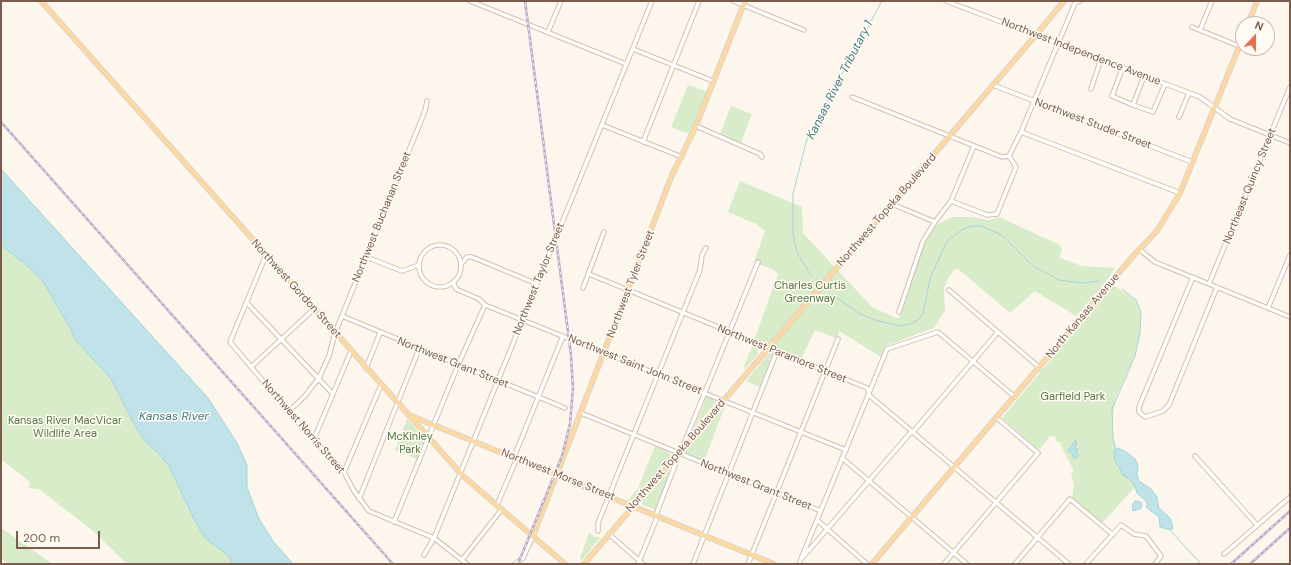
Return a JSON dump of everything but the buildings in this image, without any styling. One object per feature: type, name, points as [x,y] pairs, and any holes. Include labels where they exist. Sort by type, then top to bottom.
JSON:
[{"type":"main road","name":"Northwest Gordon Street","points":[[41,1],[460,473],[565,564]]},
{"type":"main road","name":"Northwest Topeka Boulevard","points":[[584,564],[1064,1]]},
{"type":"main road","points":[[1251,16],[1257,1]]},
{"type":"main road","name":"Northwest Tyler Street","points":[[533,536],[672,175],[696,126],[744,3]]},
{"type":"main road","name":"North Kansas Avenue","points":[[872,564],[1157,231],[1180,193],[1235,56]]},
{"type":"main road","name":"Northwest Morse Street","points":[[408,414],[609,495],[656,516],[774,564]]},
{"type":"street","points":[[470,1],[626,64]]},
{"type":"street","points":[[548,32],[561,1]]},
{"type":"street","name":"Northwest Taylor Street","points":[[424,555],[434,538],[652,1]]},
{"type":"street","points":[[643,142],[699,1]]},
{"type":"street","points":[[733,1],[744,3],[804,30]]},
{"type":"street","name":"Northwest Independence Avenue","points":[[946,1],[1203,98],[1230,119],[1290,143]]},
{"type":"street","points":[[1009,156],[1021,132],[1074,3],[1080,1]]},
{"type":"street","points":[[1200,30],[1212,1]]},
{"type":"street","points":[[1192,27],[1235,44]]},
{"type":"street","points":[[632,49],[713,81]]},
{"type":"street","points":[[1091,89],[1101,60]]},
{"type":"street","points":[[1123,68],[1112,96],[1133,105],[1153,112],[1165,84]]},
{"type":"street","points":[[1133,105],[1144,76]]},
{"type":"street","name":"Northwest Studer Street","points":[[993,85],[1192,162]]},
{"type":"street","name":"Northeast Quincy Street","points":[[1209,284],[1290,87]]},
{"type":"street","points":[[1179,117],[1189,93]]},
{"type":"street","points":[[852,97],[1002,157],[1009,156]]},
{"type":"street","name":"Northwest Buchanan Street","points":[[289,411],[304,397],[319,378],[329,356],[335,333],[425,111],[427,101]]},
{"type":"street","points":[[602,125],[682,157]]},
{"type":"street","points":[[696,126],[762,156]]},
{"type":"street","points":[[1021,132],[1180,193]]},
{"type":"street","points":[[899,312],[920,248],[935,222],[951,201],[974,146]]},
{"type":"street","points":[[951,201],[987,215],[997,214],[1016,168],[1009,156]]},
{"type":"street","points":[[892,204],[935,222]]},
{"type":"street","points":[[583,288],[604,232]]},
{"type":"street","points":[[438,246],[444,246],[454,251],[461,264],[460,273],[453,282],[442,287],[430,285],[422,277],[419,265],[425,252],[438,246]]},
{"type":"street","points":[[598,531],[598,523],[700,270],[702,255],[706,248]]},
{"type":"street","points":[[1140,250],[1151,260],[1290,317]]},
{"type":"street","points":[[266,255],[246,302],[333,394]]},
{"type":"street","points":[[1268,308],[1290,255]]},
{"type":"street","points":[[366,257],[402,271],[419,265]]},
{"type":"street","points":[[461,264],[467,258],[472,257],[537,284]]},
{"type":"street","points":[[682,449],[758,262]]},
{"type":"street","name":"Northwest Paramore Street","points":[[589,274],[867,388],[870,396],[1069,564]]},
{"type":"street","points":[[1193,277],[1139,410],[1142,416],[1147,418],[1167,408],[1217,287]]},
{"type":"street","name":"Northwest Saint John Street","points":[[453,282],[456,290],[479,299],[485,305],[846,450]]},
{"type":"street","points":[[949,290],[1040,368]]},
{"type":"street","name":"Northwest Norris Street","points":[[246,302],[230,341],[231,344],[344,472],[369,511],[434,538],[467,564]]},
{"type":"street","points":[[394,522],[458,365],[485,305]]},
{"type":"street","points":[[251,367],[314,309]]},
{"type":"street","name":"Northwest Grant Street","points":[[342,316],[380,333],[565,408]]},
{"type":"street","points":[[799,564],[886,349],[935,332],[939,333],[1015,397]]},
{"type":"street","points":[[801,559],[998,332]]},
{"type":"street","points":[[366,368],[380,333]]},
{"type":"street","points":[[497,505],[563,336]]},
{"type":"street","points":[[748,564],[838,339]]},
{"type":"street","points":[[360,499],[419,349]]},
{"type":"street","points":[[314,439],[351,351]]},
{"type":"street","points":[[693,564],[775,356]]},
{"type":"street","points":[[344,472],[381,384]]},
{"type":"street","name":"Northwest Grant Street","points":[[580,413],[677,455],[821,511]]},
{"type":"street","points":[[944,564],[1038,453],[998,418]]},
{"type":"street","points":[[609,534],[640,563],[675,465],[677,455]]},
{"type":"street","points":[[1195,456],[1257,525]]},
{"type":"street","points":[[842,458],[967,564]]},
{"type":"street","points":[[1224,554],[1290,497]]},
{"type":"street","points":[[1015,564],[1070,499],[1112,534]]},
{"type":"street","points":[[462,560],[502,509]]},
{"type":"street","name":"Northwest Grant Street","points":[[816,520],[868,564]]},
{"type":"street","points":[[1086,564],[1112,534],[1120,526],[1123,526],[1134,534],[1146,536],[1161,556],[1155,564]]},
{"type":"street","name":"Northwest Tyler Street","points":[[515,564],[524,556],[533,536]]},
{"type":"green space","points":[[688,85],[708,92],[691,135],[671,127]]},
{"type":"green space","points":[[731,106],[752,114],[741,143],[720,134]]},
{"type":"green space","name":"Charles Curtis Greenway","points":[[740,181],[802,207],[803,233],[872,307],[896,318],[899,318],[920,253],[934,226],[953,217],[972,217],[989,220],[999,217],[1060,245],[1062,250],[1059,257],[1082,266],[1115,268],[1108,279],[1076,316],[1035,291],[1010,313],[958,269],[954,270],[947,280],[944,289],[945,310],[934,328],[885,346],[881,357],[839,331],[838,339],[815,330],[800,361],[753,343],[778,274],[774,270],[754,262],[765,231],[756,224],[728,212]]},
{"type":"green space","name":"Kansas River MacVicar Wildlife Area","points":[[1,245],[30,268],[44,283],[70,328],[75,340],[110,377],[135,426],[146,442],[169,466],[196,523],[206,539],[229,556],[232,564],[127,564],[93,531],[39,489],[29,488],[30,482],[1,459]]},
{"type":"green space","name":"Garfield Park","points":[[1113,285],[1136,300],[1141,312],[1140,333],[1135,356],[1116,397],[1112,419],[1113,438],[1116,450],[1135,481],[1136,486],[1101,524],[1072,499],[1074,485],[1071,473],[1074,471],[1059,441],[1057,442],[1054,436],[1049,437],[1039,450],[1002,418]]},
{"type":"green space","points":[[753,345],[757,347],[758,354],[745,369],[743,368]]},
{"type":"green space","points":[[772,353],[778,355],[777,357],[773,356],[770,358],[769,360],[771,362],[760,387],[746,381],[768,354]]},
{"type":"green space","points":[[707,396],[715,400],[716,403],[694,428]]},
{"type":"green space","points":[[725,406],[704,461],[684,453]]},
{"type":"green space","name":"McKinley Park","points":[[407,419],[425,438],[417,459],[395,450]]},
{"type":"green space","points":[[655,446],[668,452],[671,456],[633,500],[627,501],[638,488]]},
{"type":"green space","points":[[674,465],[656,510],[641,504],[645,498]]},
{"type":"green space","points":[[1,528],[53,564],[9,564],[1,558]]},
{"type":"green space","points":[[589,533],[595,537],[601,537],[582,560],[580,558]]},
{"type":"water","name":"Kansas River","points":[[1,169],[208,398],[237,443],[247,465],[247,487],[259,519],[273,541],[293,564],[232,564],[229,556],[206,539],[196,523],[169,466],[146,442],[135,426],[110,377],[75,340],[70,328],[44,283],[30,268],[1,245]]},
{"type":"water","points":[[1075,441],[1077,442],[1075,448],[1078,450],[1075,451],[1079,456],[1074,459],[1072,453],[1068,451]]},
{"type":"water","points":[[1118,448],[1135,459],[1138,465],[1137,475],[1139,481],[1151,489],[1157,497],[1159,508],[1170,518],[1173,528],[1170,530],[1160,527],[1159,517],[1147,508],[1147,502],[1137,493],[1134,483],[1123,475],[1114,458],[1115,454],[1113,452]]},
{"type":"water","points":[[1135,501],[1141,502],[1142,506],[1140,509],[1133,511],[1132,506]]},
{"type":"waterway","name":"Kansas River Tributary 1","points":[[811,276],[797,252],[793,235],[793,194],[802,158],[807,139],[817,119],[882,1]]},
{"type":"waterway","points":[[833,295],[860,314],[875,320],[899,326],[910,324],[918,320],[923,314],[930,279],[949,239],[963,229],[972,226],[981,226],[1002,235],[1033,266],[1059,280],[1083,283],[1100,281]]},
{"type":"waterway","name":"Kansas River Tributary 1","points":[[1116,450],[1113,438],[1112,409],[1135,356],[1140,333],[1141,312],[1136,300],[1122,289]]},
{"type":"waterway","name":"Kansas River Tributary 1","points":[[1169,529],[1201,564]]},
{"type":"railway","points":[[518,564],[562,456],[570,424],[573,389],[571,355],[525,1]]},
{"type":"railway","points":[[1,122],[393,564]]},
{"type":"railway","points":[[1231,564],[1290,511]]},
{"type":"railway","points":[[1250,564],[1290,528]]}]
